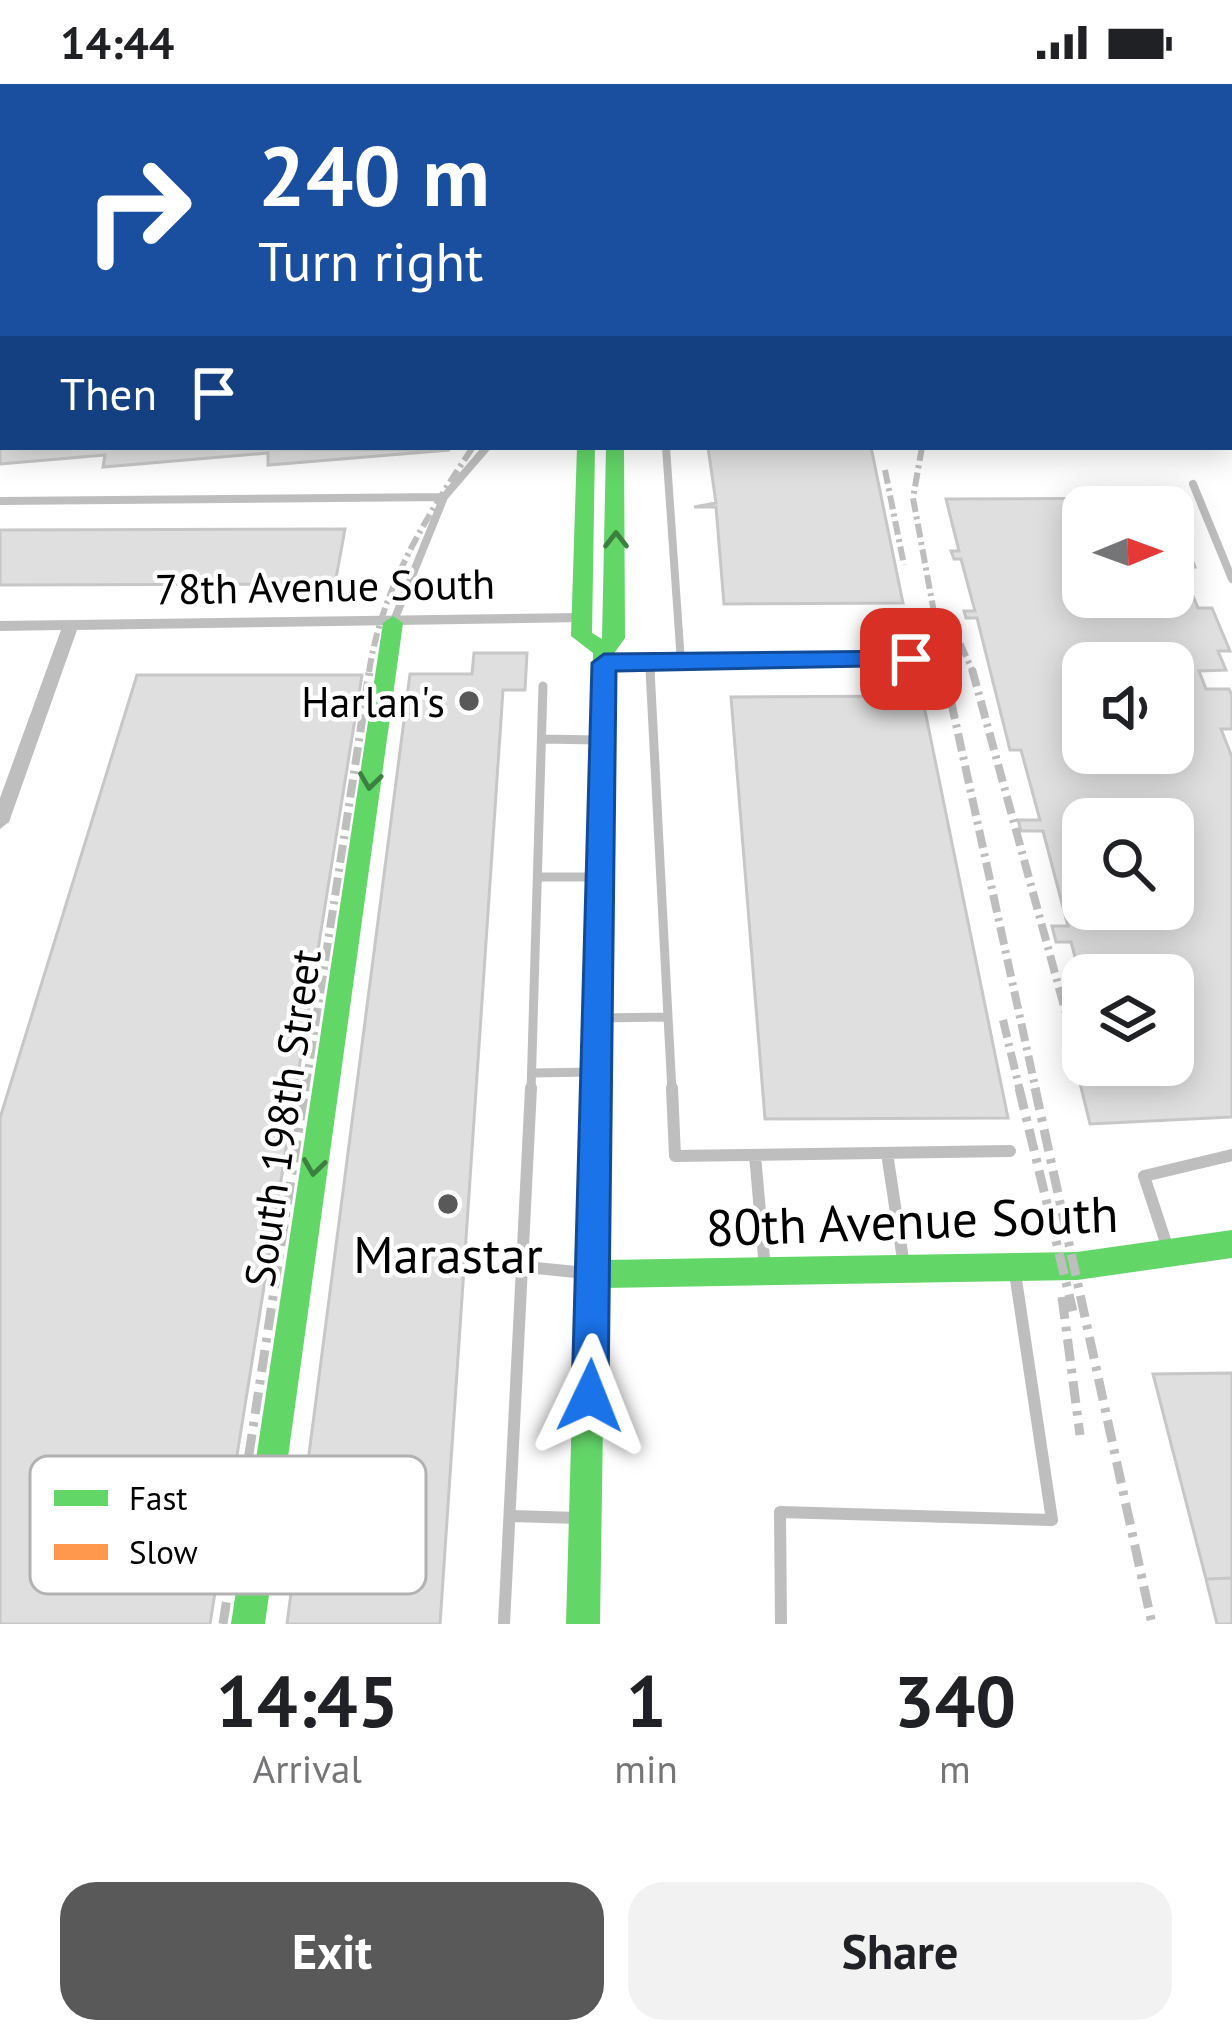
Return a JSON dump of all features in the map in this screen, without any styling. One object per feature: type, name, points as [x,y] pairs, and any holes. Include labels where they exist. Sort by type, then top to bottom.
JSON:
[{"type":"main road","points":[[583,1624],[595,1274],[604,657],[615,638],[615,455]]},
{"type":"main road","points":[[586,456],[581,636],[604,657]]},
{"type":"main road","name":"South 198th Street","points":[[272,1456],[393,623]]},
{"type":"main road","name":"80th Avenue South","points":[[595,1274],[1014,1268],[1232,1244]]},
{"type":"main road","name":"South 198th Street","points":[[248,1624],[252,1594]]},
{"type":"street","name":"78th Avenue South","points":[[0,626],[580,618]]},
{"type":"street","points":[[0,822],[71,625]]},
{"type":"lane","points":[[393,623],[444,497],[484,450]]},
{"type":"lane","points":[[666,450],[681,662]]},
{"type":"lane","points":[[1193,484],[1232,579]]},
{"type":"lane","points":[[0,501],[444,497]]},
{"type":"lane","points":[[604,657],[650,662],[911,659]]},
{"type":"lane","points":[[650,662],[675,1156],[1010,1151]]},
{"type":"lane","points":[[504,1624],[526,1268],[543,686]]},
{"type":"lane","points":[[542,739],[603,740]]},
{"type":"lane","points":[[538,877],[601,877]]},
{"type":"lane","points":[[598,1018],[668,1017]]},
{"type":"lane","points":[[532,1073],[598,1072]]},
{"type":"lane","points":[[887,1153],[905,1270]]},
{"type":"lane","points":[[755,1155],[765,1272]]},
{"type":"lane","points":[[1170,1254],[1144,1176],[1232,1155]]},
{"type":"lane","points":[[526,1268],[595,1274]]},
{"type":"lane","points":[[781,1624],[780,1512],[1052,1520],[1014,1268]]},
{"type":"lane","points":[[512,1516],[586,1518]]},
{"type":"building","points":[[0,450],[450,450],[268,465],[268,453],[103,467],[105,455],[0,464]]},
{"type":"building","points":[[708,450],[872,450],[903,603],[724,604],[716,507],[694,507],[716,503]]},
{"type":"building","points":[[1062,498],[1062,618],[1194,618],[1194,598],[1198,608],[1212,608],[1230,651],[1218,651],[1226,670],[1199,671],[1206,689],[1229,689],[1232,695],[1232,729],[1221,729],[1232,757],[1232,1117],[1090,1124],[1081,1086],[1194,1086],[1194,954],[1074,954],[1071,942],[1056,942],[1052,926],[1062,926],[1062,930],[1194,930],[1194,798],[1062,798],[1062,903],[1043,831],[1021,831],[1018,820],[1040,820],[1021,750],[1010,750],[977,618],[966,618],[964,611],[975,611],[961,559],[954,559],[951,551],[959,551],[946,499]]},
{"type":"building","points":[[345,529],[335,584],[0,585],[0,530]]},
{"type":"building","points":[[474,653],[527,653],[525,690],[503,690],[440,1624],[287,1624],[291,1594],[426,1594],[426,1456],[309,1456],[410,674],[472,674]]},
{"type":"building","points":[[137,675],[362,675],[237,1456],[30,1456],[30,1594],[215,1594],[210,1624],[0,1624],[0,1118]]},
{"type":"building","points":[[922,696],[1008,1118],[765,1119],[731,697]]},
{"type":"building","points":[[1232,1373],[1232,1578],[1206,1579],[1153,1374]]},
{"type":"building","points":[[1232,1578],[1232,1624],[1217,1624],[1206,1579]]},
{"type":"railway","points":[[369,672],[395,582],[471,450]]},
{"type":"railway","points":[[921,450],[913,498],[945,672]]},
{"type":"railway","points":[[885,470],[904,565]]},
{"type":"railway","points":[[950,620],[973,671]]},
{"type":"railway","points":[[305,1091],[370,669]]},
{"type":"railway","points":[[944,669],[1036,1091]]},
{"type":"railway","points":[[973,671],[1062,999]]},
{"type":"railway","points":[[1003,1020],[1020,1091]]},
{"type":"railway","points":[[249,1456],[305,1088]]},
{"type":"railway","points":[[1019,1088],[1073,1311]]},
{"type":"railway","points":[[1035,1088],[1152,1624]]},
{"type":"railway","points":[[1062,1297],[1080,1435]]},
{"type":"railway","points":[[223,1624],[228,1594]]},
{"type":"traffic: fast","points":[[586,450],[581,636],[604,650]]},
{"type":"traffic: fast","points":[[583,1624],[604,650],[615,638],[615,450]]},
{"type":"traffic: fast","points":[[272,1456],[393,623]]},
{"type":"traffic: fast","points":[[595,1274],[1077,1266],[1232,1244]]},
{"type":"traffic: fast","points":[[248,1624],[252,1594]]},
{"type":"place","name":"Harlan's","points":[[469,701]]},
{"type":"place","name":"Marastar","points":[[448,1204]]},
{"type":"route","points":[[590,1396],[604,663],[911,659]]}]
